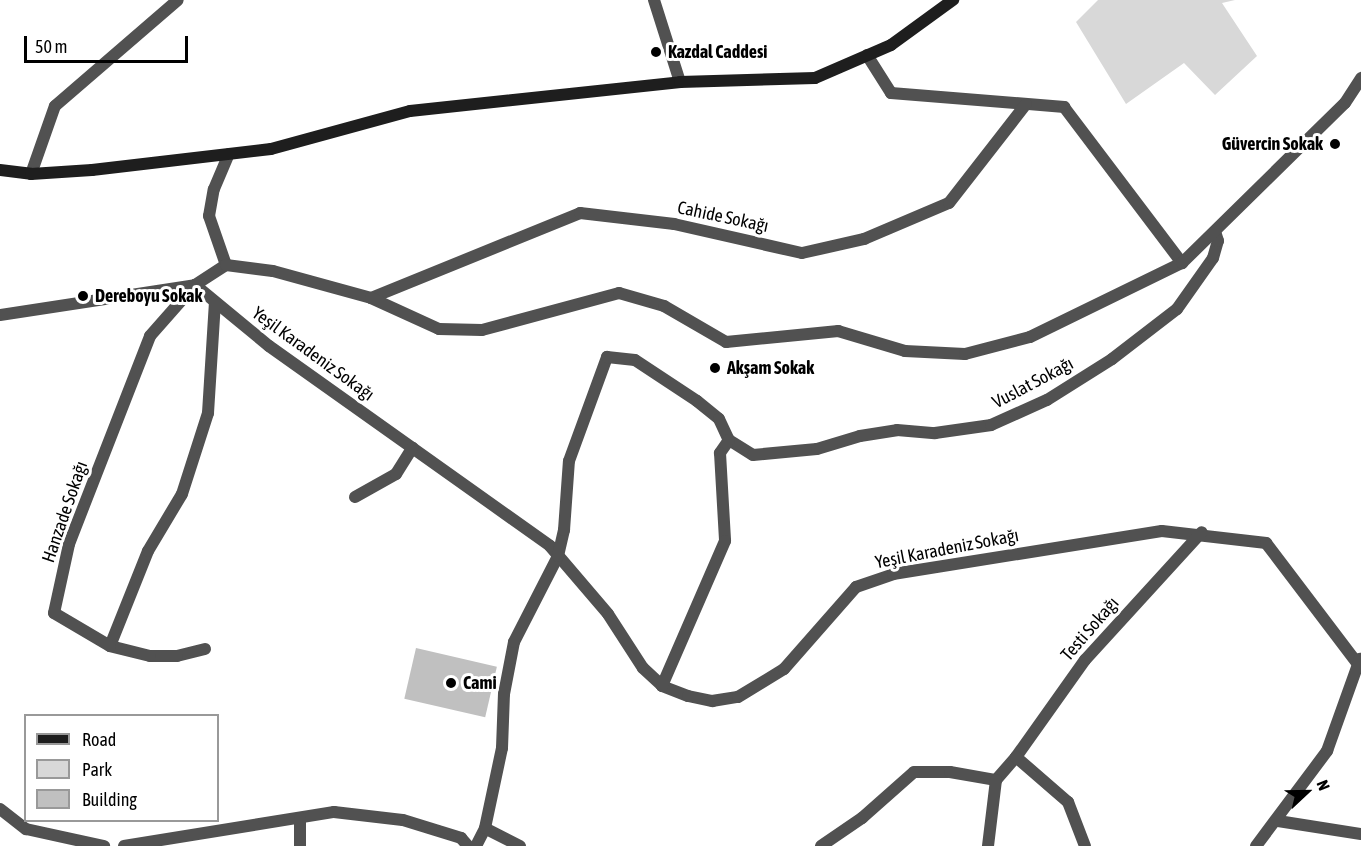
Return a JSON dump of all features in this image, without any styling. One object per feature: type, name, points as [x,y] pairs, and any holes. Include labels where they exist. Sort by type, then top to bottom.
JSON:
[{"type":"street","points":[[31,174],[55,106],[178,0]]},
{"type":"street","points":[[654,0],[680,82]]},
{"type":"street","points":[[0,170],[31,174],[271,149],[410,111],[680,82],[815,78],[891,45],[952,0]]},
{"type":"street","points":[[867,55],[891,93],[1064,107],[1182,263]]},
{"type":"street","points":[[0,315],[195,285],[226,265],[273,271],[371,298],[439,329],[482,330],[619,292],[664,306],[726,342],[838,331],[905,351],[965,354],[1030,337],[1182,263],[1345,103],[1361,78]]},
{"type":"street","name":"Cahide Sokağı","points":[[371,298],[580,213],[674,224],[802,252],[864,239],[949,203],[1026,104]]},
{"type":"street","points":[[226,265],[209,216],[214,189],[229,154]]},
{"type":"street","name":"Vuslat Sokağı","points":[[729,440],[753,455],[817,449],[860,436],[897,430],[935,433],[991,425],[1065,388],[1112,359],[1177,309],[1213,258],[1218,241],[1215,231]]},
{"type":"street","name":"Yeşil Karadeniz Sokağı","points":[[195,285],[268,346],[549,546],[608,614],[643,668],[662,686],[712,700],[738,697],[784,669],[856,586],[893,574],[1162,531],[1202,532],[1266,543],[1359,661]]},
{"type":"street","name":"Hanzade Sokağı","points":[[195,285],[150,336],[69,544],[54,613],[110,646],[150,656],[177,656],[205,649]]},
{"type":"street","points":[[110,646],[148,551],[182,494],[208,413],[215,302]]},
{"type":"street","points":[[476,846],[484,828],[502,748],[504,694],[513,642],[558,556],[564,530],[569,461],[606,357],[635,360],[697,401],[719,419],[729,440],[720,453],[725,540],[662,686]]},
{"type":"street","points":[[355,497],[396,474],[412,448]]},
{"type":"street","name":"Testi Sokağı","points":[[996,780],[1016,757],[1085,660],[1202,532]]},
{"type":"street","points":[[1256,846],[1278,821],[1327,751],[1359,661]]},
{"type":"street","points":[[1016,757],[1068,802],[1085,846]]},
{"type":"street","points":[[821,846],[914,772],[950,772],[996,780],[988,846]]},
{"type":"street","points":[[0,809],[26,829],[104,846]]},
{"type":"street","points":[[124,846],[149,844],[334,812],[402,820],[461,838],[468,846]]},
{"type":"street","points":[[300,818],[300,846]]},
{"type":"street","points":[[1278,821],[1361,834]]},
{"type":"street","points":[[484,828],[520,846]]},
{"type":"green space","points":[[1098,0],[1235,0],[1222,3],[1257,56],[1215,95],[1184,63],[1126,104],[1076,22]]},
{"type":"building","name":"Cami","points":[[416,648],[497,667],[485,717],[404,699]]},
{"type":"place","name":"Kazdal Caddesi","points":[[656,52]]},
{"type":"place","name":"Güvercin Sokak","points":[[1335,144]]},
{"type":"place","name":"Dereboyu Sokak","points":[[83,296]]},
{"type":"place","name":"Akşam Sokak","points":[[715,368]]},
{"type":"place","name":"Cami","points":[[451,683]]}]
